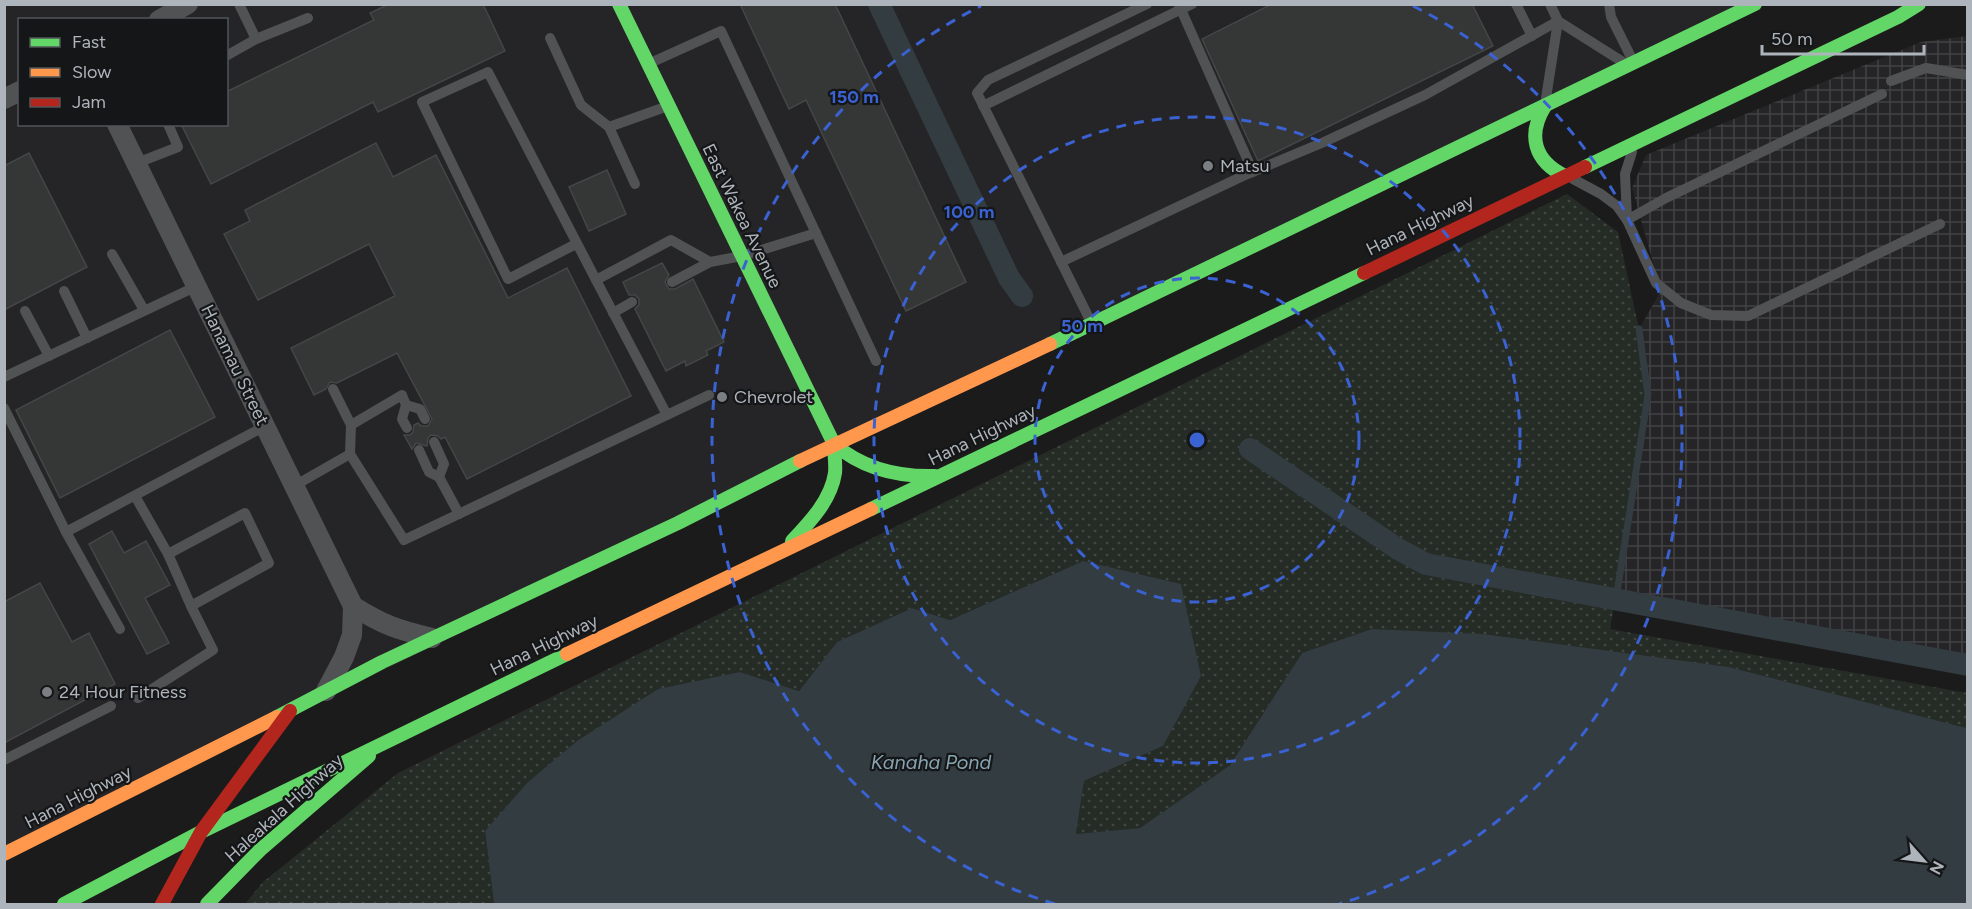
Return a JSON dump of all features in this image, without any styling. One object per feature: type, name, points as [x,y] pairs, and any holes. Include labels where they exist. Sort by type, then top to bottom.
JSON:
[{"type":"main road","name":"East Wakea Avenue","points":[[619,4],[834,444]]},
{"type":"main road","name":"Hana Highway","points":[[4,854],[290,711],[382,662],[678,523],[834,444],[895,418],[1755,4]]},
{"type":"main road","name":"Hana Highway","points":[[64,904],[201,832],[386,741],[1565,176],[1900,11],[1919,4]]},
{"type":"main road","points":[[1545,106],[1536,124],[1535,144],[1548,166],[1565,176]]},
{"type":"main road","points":[[834,444],[844,454],[873,468],[906,476],[939,476]]},
{"type":"main road","points":[[778,553],[807,526],[827,497],[835,475],[834,444]]},
{"type":"main road","name":"Haleakala Highway","points":[[162,904],[201,832],[290,711]]},
{"type":"main road","name":"Haleakala Highway","points":[[207,904],[260,850],[386,741]]},
{"type":"street","points":[[163,18],[188,4]]},
{"type":"street","points":[[4,99],[18,92]]},
{"type":"street","name":"Hanamau Street","points":[[118,126],[353,606],[352,635],[344,657],[325,693]]},
{"type":"street","points":[[353,606],[396,630],[432,638]]},
{"type":"lane","points":[[239,4],[256,39]]},
{"type":"lane","points":[[1091,323],[977,93],[988,80],[1147,4]]},
{"type":"lane","points":[[983,106],[1180,7],[1192,4]]},
{"type":"lane","points":[[1516,4],[1532,36]]},
{"type":"lane","points":[[1545,106],[1558,21],[1550,4]]},
{"type":"lane","points":[[1609,4],[1611,17],[1631,64]]},
{"type":"lane","points":[[1180,7],[1253,172]]},
{"type":"lane","points":[[228,55],[256,39],[308,18]]},
{"type":"lane","points":[[1061,262],[1425,95],[1558,21]]},
{"type":"lane","points":[[1558,21],[1631,64]]},
{"type":"lane","points":[[648,64],[721,31],[876,361]]},
{"type":"lane","points":[[549,38],[581,105],[609,126],[635,184]]},
{"type":"lane","points":[[1891,81],[1926,68],[1968,75]]},
{"type":"lane","points":[[576,244],[508,279],[422,102],[488,72],[667,415]]},
{"type":"lane","points":[[1627,220],[1666,198],[1882,94]]},
{"type":"lane","points":[[609,126],[668,106]]},
{"type":"lane","points":[[136,163],[178,147],[169,126]]},
{"type":"lane","points":[[1627,220],[1625,174],[1630,156],[1639,140]]},
{"type":"lane","points":[[1565,176],[1600,194],[1617,206],[1627,220],[1656,283],[1681,303],[1711,315],[1748,316],[1940,224]]},
{"type":"lane","points":[[672,282],[710,262],[742,256],[816,233]]},
{"type":"lane","points":[[596,280],[671,240],[710,262]]},
{"type":"lane","points":[[112,254],[144,310]]},
{"type":"lane","points":[[4,377],[196,286]]},
{"type":"lane","points":[[64,291],[87,338]]},
{"type":"lane","points":[[613,313],[632,302]]},
{"type":"lane","points":[[25,311],[49,356]]},
{"type":"lane","points":[[333,389],[351,425],[350,454],[404,540],[709,395]]},
{"type":"lane","points":[[351,425],[402,394],[406,405],[402,419],[407,428]]},
{"type":"lane","points":[[406,405],[420,410],[425,419]]},
{"type":"lane","points":[[4,408],[66,532],[120,629]]},
{"type":"lane","points":[[66,532],[265,426]]},
{"type":"lane","points":[[434,442],[444,464],[439,477]]},
{"type":"lane","points":[[419,450],[429,472],[439,477],[459,514]]},
{"type":"lane","points":[[294,486],[350,454]]},
{"type":"lane","points":[[135,496],[168,554],[213,650],[138,698]]},
{"type":"lane","points":[[168,554],[245,513],[269,563],[191,606]]},
{"type":"lane","points":[[4,760],[111,706]]},
{"type":"shaded area","points":[[5,5],[1755,5],[5,854]]},
{"type":"shaded area","points":[[1967,36],[1967,665],[1616,599],[1648,395],[1639,329],[1661,291],[1632,188],[1646,155],[1921,42]]},
{"type":"shaded area","points":[[1567,194],[1618,232],[1639,329],[1648,395],[1610,629],[1967,693],[1967,728],[1729,667],[1302,653],[1230,765],[1140,828],[1076,835],[1084,781],[1163,746],[1083,561],[950,620],[912,608],[837,642],[799,691],[740,672],[485,830],[494,904],[245,904],[262,883],[398,773]]},
{"type":"water","name":"Kanaha Pond","points":[[1083,561],[1181,584],[1201,676],[1163,746],[1084,781],[1076,834],[1140,828],[1230,765],[1302,653],[1372,629],[1483,634],[1729,667],[1967,728],[1967,904],[494,904],[485,831],[527,783],[577,741],[658,689],[740,672],[799,691],[837,642],[912,608],[950,620]]},
{"type":"building","points":[[483,4],[505,51],[378,112],[373,102],[211,184],[182,126],[228,126],[228,91],[374,20],[370,13],[387,5]]},
{"type":"building","points":[[740,4],[835,4],[966,282],[906,311],[806,100],[789,109]]},
{"type":"building","points":[[1272,4],[1472,4],[1493,46],[1258,161],[1202,39]]},
{"type":"building","points":[[376,143],[393,177],[436,155],[508,298],[567,268],[631,396],[467,479],[445,437],[441,439],[431,435],[427,446],[416,443],[412,449],[404,435],[410,435],[414,425],[418,423],[421,426],[428,426],[432,419],[397,353],[337,383],[330,382],[326,389],[314,395],[291,348],[395,296],[369,244],[258,300],[224,234],[250,221],[245,210]]},
{"type":"building","points":[[29,153],[87,267],[4,310],[4,166]]},
{"type":"building","points":[[607,170],[626,214],[589,231],[569,187]]},
{"type":"building","points":[[662,263],[669,275],[665,282],[669,289],[675,289],[693,279],[724,342],[706,351],[708,355],[686,366],[685,361],[666,371],[635,309],[639,305],[639,299],[635,295],[629,295],[623,282]]},
{"type":"building","points":[[170,330],[215,417],[60,498],[16,410]]},
{"type":"building","points":[[112,531],[124,553],[146,541],[170,585],[145,598],[169,643],[147,654],[89,544]]},
{"type":"building","points":[[40,583],[72,642],[89,633],[115,684],[4,743],[4,602]]},
{"type":"waterway","points":[[879,4],[1009,278],[1022,296]]},
{"type":"waterway","points":[[1616,599],[1648,395],[1639,329]]},
{"type":"waterway","points":[[1250,449],[1398,549],[1426,564],[1968,665]]},
{"type":"traffic: fast","points":[[619,4],[834,444]]},
{"type":"traffic: fast","points":[[1050,344],[1755,4]]},
{"type":"traffic: fast","points":[[1585,167],[1898,17],[1919,4]]},
{"type":"traffic: fast","points":[[1545,106],[1536,127],[1537,146],[1546,163],[1565,176]]},
{"type":"traffic: fast","points":[[871,509],[1364,273]]},
{"type":"traffic: fast","points":[[834,444],[857,460],[881,470],[907,475],[935,476]]},
{"type":"traffic: fast","points":[[792,541],[812,518],[833,483],[834,444]]},
{"type":"traffic: fast","points":[[277,717],[382,662],[678,523],[800,461]]},
{"type":"traffic: fast","points":[[64,904],[201,832],[567,654]]},
{"type":"traffic: fast","points":[[207,904],[260,850],[369,756]]},
{"type":"traffic: slow","points":[[800,461],[1050,344]]},
{"type":"traffic: slow","points":[[567,654],[871,509]]},
{"type":"traffic: slow","points":[[4,854],[277,717]]},
{"type":"traffic: jam","points":[[1364,273],[1585,167]]},
{"type":"traffic: jam","points":[[162,904],[201,832],[290,711]]},
{"type":"place","name":"Matsu","points":[[1208,166]]},
{"type":"place","name":"Chevrolet","points":[[722,397]]},
{"type":"place","name":"24 Hour Fitness","points":[[47,692]]}]
